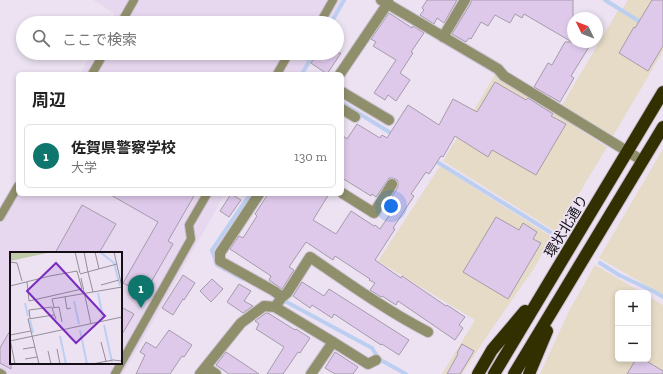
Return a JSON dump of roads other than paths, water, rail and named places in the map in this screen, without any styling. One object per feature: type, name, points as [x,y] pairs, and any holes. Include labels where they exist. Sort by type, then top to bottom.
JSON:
[{"type":"highway","name":"環状北通り","points":[[494,374],[663,92]]},
{"type":"highway","points":[[514,374],[663,127]]},
{"type":"highway","points":[[478,374],[492,350],[550,281]]},
{"type":"highway","points":[[529,374],[564,291]]},
{"type":"street","points":[[443,37],[465,0]]},
{"type":"street","points":[[341,72],[384,10],[385,1],[498,69],[504,76],[643,161]]},
{"type":"street","points":[[344,93],[390,120]]},
{"type":"street","points":[[344,110],[355,117]]},
{"type":"street","points":[[344,194],[374,213],[392,184]]},
{"type":"street","points":[[258,196],[220,253],[220,261],[274,291],[278,303],[333,342],[368,364],[376,360]]},
{"type":"street","points":[[216,374],[203,370],[241,323],[264,306],[278,303],[287,293],[310,257],[366,295],[428,332]]},
{"type":"street","points":[[311,374],[333,342]]},
{"type":"lane","points":[[125,16],[134,0]]},
{"type":"lane","points":[[324,16],[333,0]]},
{"type":"lane","points":[[93,72],[100,60]]},
{"type":"lane","points":[[278,72],[285,60]]},
{"type":"lane","points":[[0,217],[16,189]]},
{"type":"lane","points":[[122,362],[191,239],[189,225],[206,196]]},
{"type":"lane","points":[[115,374],[121,364]]},
{"type":"waterway","points":[[335,16],[344,0]]},
{"type":"waterway","points":[[605,0],[642,23]]},
{"type":"waterway","points":[[303,72],[310,60]]},
{"type":"waterway","points":[[344,104],[394,135]]},
{"type":"waterway","points":[[434,160],[550,232]]},
{"type":"waterway","points":[[243,279],[217,265],[212,250],[249,196]]},
{"type":"waterway","points":[[600,263],[619,275],[663,297]]},
{"type":"waterway","points":[[281,299],[372,348],[379,359],[406,374]]},
{"type":"place","name":"佐賀県警察学校","points":[[141,308]]}]
